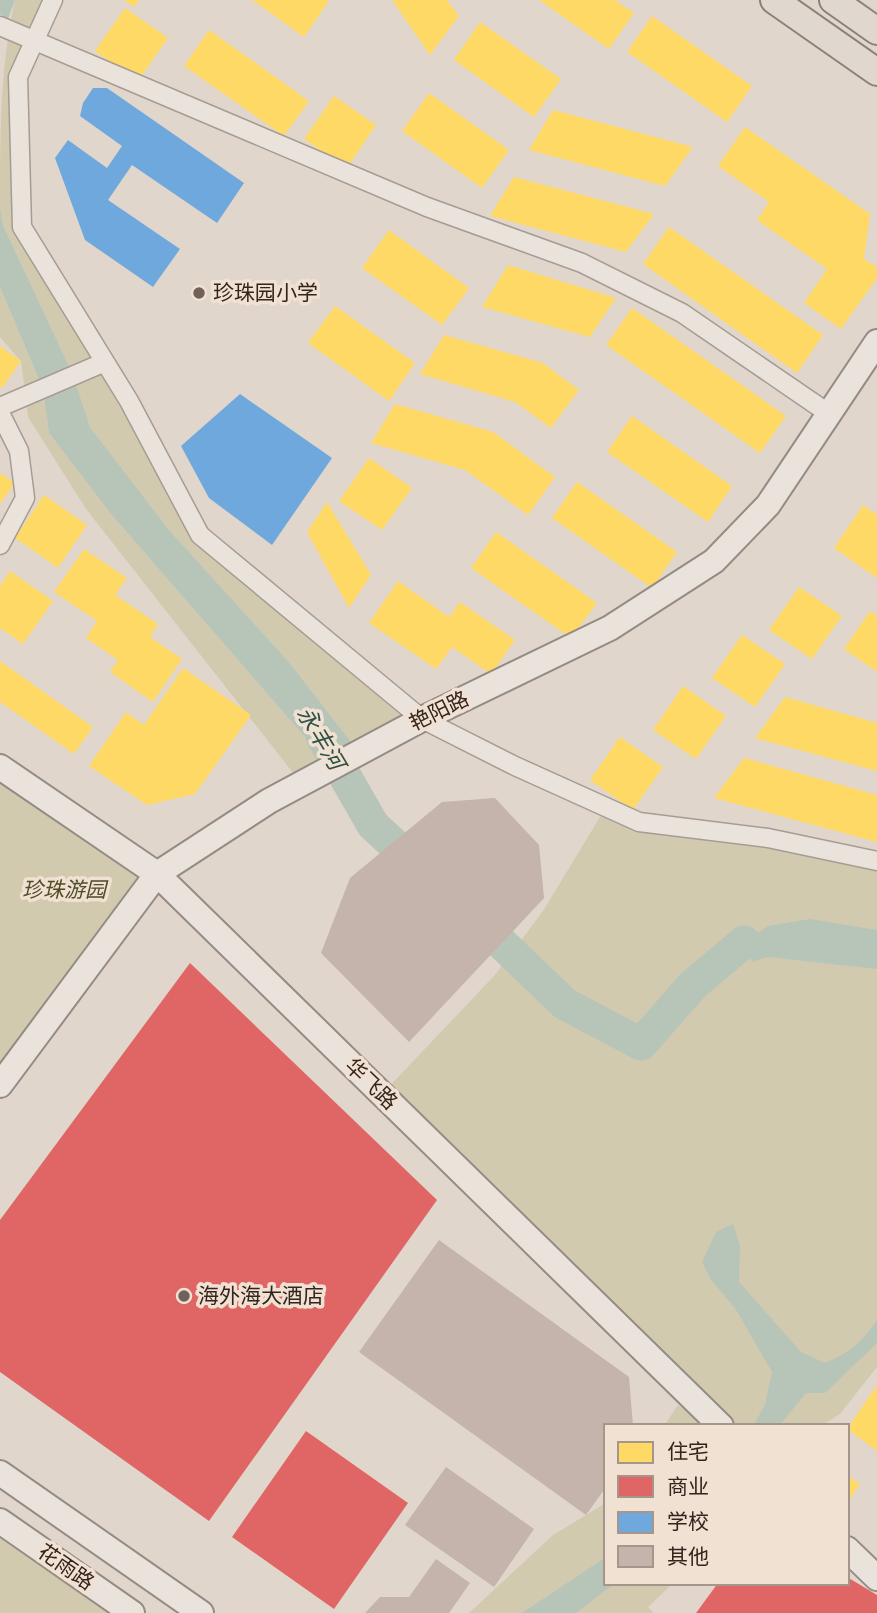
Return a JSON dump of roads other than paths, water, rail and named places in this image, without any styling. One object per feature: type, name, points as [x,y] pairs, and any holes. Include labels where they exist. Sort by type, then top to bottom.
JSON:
[{"type":"main road","points":[[775,0],[877,72]]},
{"type":"main road","points":[[833,0],[877,31]]},
{"type":"street","points":[[53,0],[18,77],[22,227],[105,362],[200,535],[422,719],[515,766],[639,822],[768,838],[877,861]]},
{"type":"street","points":[[0,26],[427,208],[582,263],[682,313],[828,413]]},
{"type":"street","name":"艳阳路","points":[[0,1085],[157,874],[269,801],[422,719],[610,628],[714,561],[768,505],[877,342]]},
{"type":"street","points":[[0,407],[105,362]]},
{"type":"street","points":[[0,413],[19,451],[25,498],[0,545]]},
{"type":"street","name":"华飞路","points":[[0,768],[157,874],[719,1424]]},
{"type":"street","points":[[0,1473],[201,1613]]},
{"type":"street","name":"花雨路","points":[[0,1521],[132,1613]]},
{"type":"street","points":[[849,1551],[877,1578]]},
{"type":"water","points":[[0,0],[15,0],[8,19],[0,14]]},
{"type":"water","points":[[0,207],[3,225],[73,375],[90,427],[169,530],[288,661],[359,752],[331,767],[111,514],[49,433],[43,389],[0,287]]},
{"type":"water","points":[[810,919],[877,930],[877,969],[768,957],[752,962],[744,942],[768,926]]},
{"type":"water","points":[[733,1224],[740,1246],[739,1282],[801,1352],[825,1363],[854,1346],[877,1320],[877,1343],[825,1393],[806,1393],[781,1424],[754,1424],[765,1405],[772,1372],[735,1308],[711,1280],[702,1262],[716,1232]]},
{"type":"water","points":[[604,1558],[604,1585],[612,1585],[576,1613],[522,1613]]},
{"type":"waterway","name":"永丰河","points":[[322,736],[373,825],[425,873]]},
{"type":"waterway","name":"永丰河","points":[[468,911],[565,1004],[641,1044],[693,985],[744,942]]},
{"type":"place","name":"珍珠园小学","points":[[199,293]]},
{"type":"place","name":"海外海大酒店","points":[[184,1296]]},
{"type":"park label","name":"珍珠游园","points":[[64,890]]}]
